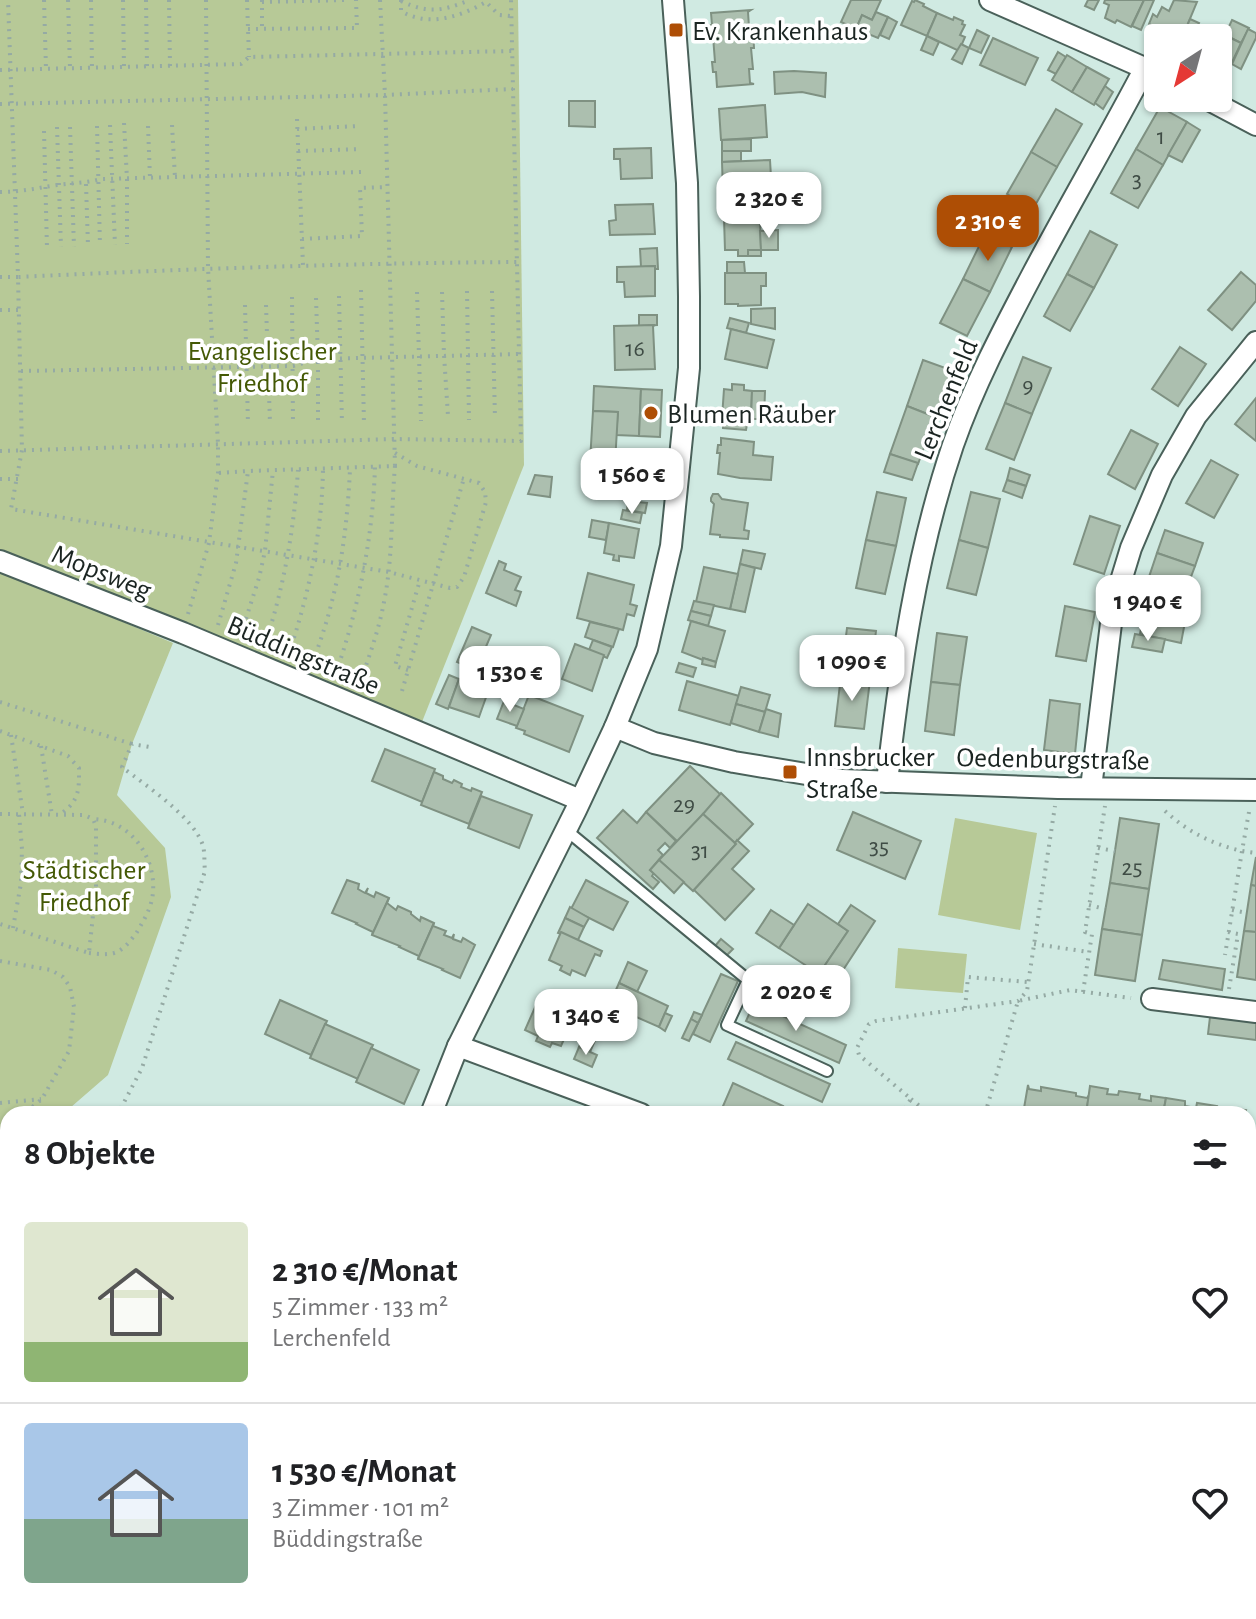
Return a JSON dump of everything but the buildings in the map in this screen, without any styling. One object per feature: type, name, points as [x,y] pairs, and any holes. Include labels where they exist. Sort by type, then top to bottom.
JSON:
[{"type":"street","points":[[434,1106],[458,1046],[615,727],[647,649],[671,546],[689,368],[687,183],[673,0]]},
{"type":"street","points":[[990,0],[1144,67]]},
{"type":"street","name":"Lerchenfeld","points":[[887,782],[900,667],[915,585],[954,444],[975,389],[1008,320],[1144,85]]},
{"type":"street","points":[[1232,111],[1255,122]]},
{"type":"street","points":[[1100,788],[1113,607],[1131,548],[1162,475],[1196,416],[1256,342]]},
{"type":"street","name":"Mopsweg","points":[[0,561],[183,633]]},
{"type":"street","name":"Büddingstraße","points":[[183,633],[580,800]]},
{"type":"street","name":"Oedenburgstraße","points":[[615,727],[654,743],[734,762],[842,780],[1058,788],[1255,790]]},
{"type":"street","points":[[1152,999],[1256,1012]]},
{"type":"street","points":[[458,1046],[619,1106]]},
{"type":"lane","points":[[566,830],[748,980],[727,1025],[827,1071]]},
{"type":"path","points":[[8,0],[22,450],[11,509],[389,572],[450,588],[457,587],[464,577],[486,502],[485,492],[479,483],[417,466],[395,453]]},
{"type":"path","points":[[44,0],[46,69]]},
{"type":"path","points":[[68,0],[70,68]]},
{"type":"path","points":[[91,0],[92,68]]},
{"type":"path","points":[[123,0],[124,67]]},
{"type":"path","points":[[146,0],[147,66]]},
{"type":"path","points":[[169,0],[170,66]]},
{"type":"path","points":[[183,633],[209,543],[218,473],[208,268],[206,0]]},
{"type":"path","points":[[247,0],[249,57]]},
{"type":"path","points":[[262,30],[262,1],[347,0]]},
{"type":"path","points":[[248,29],[357,28],[356,0]]},
{"type":"path","points":[[361,680],[376,636],[389,572],[395,466],[380,0]]},
{"type":"path","points":[[470,0],[437,11],[415,8],[401,0],[401,11],[406,15],[436,19],[457,16],[487,1],[499,15],[511,16]]},
{"type":"path","points":[[0,451],[393,439],[521,441],[511,0]]},
{"type":"path","points":[[0,70],[241,64],[249,57],[512,51]]},
{"type":"path","points":[[0,104],[513,89]]},
{"type":"path","points":[[297,119],[303,265]]},
{"type":"path","points":[[124,123],[127,244]]},
{"type":"path","points":[[110,125],[115,245]]},
{"type":"path","points":[[172,125],[175,178]]},
{"type":"path","points":[[97,126],[100,246]]},
{"type":"path","points":[[148,126],[150,178]]},
{"type":"path","points":[[297,129],[358,126]]},
{"type":"path","points":[[57,127],[61,247]]},
{"type":"path","points":[[70,127],[74,247]]},
{"type":"path","points":[[44,131],[47,248]]},
{"type":"path","points":[[298,151],[360,149]]},
{"type":"path","points":[[0,192],[112,179],[362,172]]},
{"type":"path","points":[[86,183],[88,246]]},
{"type":"path","points":[[302,239],[362,236],[360,188],[387,187]]},
{"type":"path","points":[[0,277],[388,262],[518,262]]},
{"type":"path","points":[[361,290],[364,424]]},
{"type":"path","points":[[467,291],[469,420]]},
{"type":"path","points":[[492,291],[495,419]]},
{"type":"path","points":[[417,292],[421,421]]},
{"type":"path","points":[[442,292],[448,416]]},
{"type":"path","points":[[339,296],[342,424]]},
{"type":"path","points":[[292,297],[293,425]]},
{"type":"path","points":[[316,298],[318,425]]},
{"type":"path","points":[[245,305],[248,425]]},
{"type":"path","points":[[266,305],[270,423]]},
{"type":"path","points":[[0,310],[20,310]]},
{"type":"path","points":[[21,371],[269,367],[293,366],[318,359],[520,354]]},
{"type":"path","points":[[336,673],[348,640],[364,569],[374,499],[375,466]]},
{"type":"path","points":[[218,473],[395,466]]},
{"type":"path","points":[[313,662],[333,599],[340,564],[350,468]]},
{"type":"path","points":[[265,644],[282,589],[294,520],[298,469]]},
{"type":"path","points":[[289,653],[314,559],[321,521],[323,469]]},
{"type":"path","points":[[241,634],[265,551],[273,470]]},
{"type":"path","points":[[218,625],[236,563],[248,471]]},
{"type":"path","points":[[402,691],[464,478]]},
{"type":"path","points":[[0,479],[18,479]]},
{"type":"path","points":[[408,670],[395,666],[420,580]]},
{"type":"path","points":[[0,702],[150,747]]},
{"type":"path","points":[[0,731],[68,756],[79,768],[78,793],[72,805],[60,815]]},
{"type":"path","points":[[11,735],[22,849],[21,883],[13,928]]},
{"type":"path","points":[[122,1106],[142,1068],[205,871],[202,844],[189,823],[122,767],[132,744]]},
{"type":"path","points":[[40,745],[52,815]]},
{"type":"path","points":[[987,1106],[1018,1001],[1027,991],[1058,788]]},
{"type":"path","points":[[1083,992],[1092,934],[1085,932],[1098,848],[1100,788]]},
{"type":"path","points":[[1154,789],[1155,802],[1180,824],[1220,846],[1256,853]]},
{"type":"path","points":[[1225,955],[1255,790]]},
{"type":"path","points":[[0,814],[84,815],[108,820],[123,828],[138,842],[152,871],[153,894],[148,911],[130,941],[116,952],[89,953],[0,924]]},
{"type":"path","points":[[89,953],[96,887],[96,826],[93,819]]},
{"type":"path","points":[[1098,848],[1115,851]]},
{"type":"path","points":[[1089,905],[1105,909]]},
{"type":"path","points":[[1232,910],[1247,913]]},
{"type":"path","points":[[1226,1008],[1237,956],[1238,934],[1228,932]]},
{"type":"path","points":[[1034,944],[1098,955]]},
{"type":"path","points":[[0,961],[51,970],[63,977],[70,987],[74,1007],[69,1051],[42,1099],[34,1106]]},
{"type":"path","points":[[965,1008],[968,977],[1028,982]]},
{"type":"path","points":[[919,1106],[859,1055],[857,1048],[869,1024],[1070,990],[1152,999]]},
{"type":"path","points":[[0,1103],[42,1099]]},
{"type":"path","points":[[906,1106],[911,1099]]},
{"type":"green space","name":"Evangelischer Friedhof","points":[[0,0],[518,0],[524,465],[418,732],[0,561]]},
{"type":"green space","name":"Städtischer Friedhof","points":[[0,570],[173,643],[132,744],[117,795],[165,848],[171,897],[108,1075],[72,1106],[0,1106]]},
{"type":"green space","points":[[955,818],[1037,833],[1020,930],[938,915]]},
{"type":"green space","points":[[898,948],[967,954],[963,993],[895,988]]},
{"type":"place","name":"Ev. Krankenhaus","points":[[676,30]]},
{"type":"place","name":"Blumen Räuber","points":[[651,413]]},
{"type":"place","name":"Innsbrucker Straße","points":[[790,772]]}]
